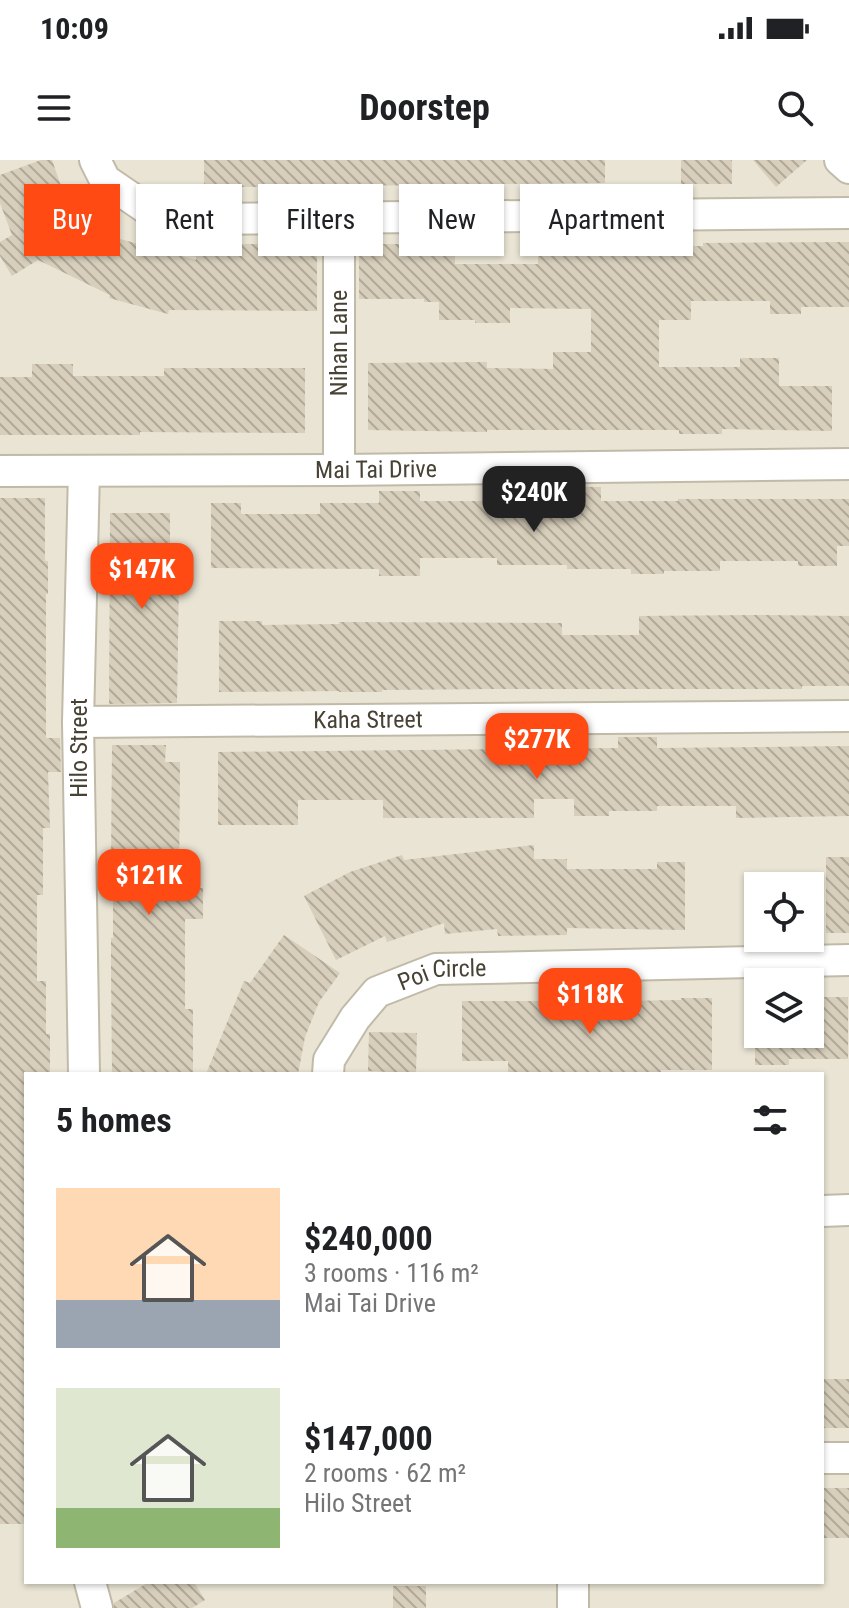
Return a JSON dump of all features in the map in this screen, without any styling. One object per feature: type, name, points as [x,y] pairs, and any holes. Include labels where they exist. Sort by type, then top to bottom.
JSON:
[{"type":"street","points":[[95,160],[105,180],[149,210],[198,219],[258,218]]},
{"type":"street","points":[[840,160],[849,168]]},
{"type":"street","points":[[383,217],[849,213]]},
{"type":"street","name":"Nihan Lane","points":[[339,256],[339,470]]},
{"type":"street","name":"Mai Tai Drive","points":[[0,471],[849,464]]},
{"type":"street","name":"Hilo Street","points":[[84,471],[78,722],[84,1072]]},
{"type":"street","name":"Kaha Street","points":[[78,722],[849,716]]},
{"type":"street","name":"Poi Circle","points":[[328,1072],[329,1060],[355,1018],[377,992],[436,969],[849,960]]},
{"type":"street","points":[[824,1211],[849,1210]]},
{"type":"street","points":[[824,1458],[849,1458]]},
{"type":"street","points":[[91,1584],[97,1608]]},
{"type":"street","points":[[573,1584],[573,1608]]},
{"type":"shaded area","points":[[0,160],[849,160],[849,1608],[0,1608]]},
{"type":"building","points":[[41,160],[52,160],[60,184],[24,184],[24,256],[120,256],[120,239],[136,243],[136,256],[182,256],[196,260],[196,256],[242,256],[242,244],[258,244],[258,256],[317,256],[317,311],[169,310],[168,314],[109,298],[110,295],[38,260],[12,276],[0,256],[0,242],[12,235],[0,203],[0,175]]},
{"type":"building","points":[[204,160],[605,160],[605,183],[258,184],[258,187],[204,184]]},
{"type":"building","points":[[681,160],[732,160],[732,184],[681,184]]},
{"type":"building","points":[[753,160],[807,160],[776,187]]},
{"type":"building","points":[[849,242],[849,307],[801,307],[801,314],[770,314],[770,301],[691,301],[691,320],[659,320],[659,367],[740,367],[740,358],[779,358],[779,386],[832,386],[832,431],[722,429],[722,434],[679,434],[679,430],[368,430],[368,363],[487,362],[487,368],[553,369],[553,352],[591,352],[591,309],[510,308],[510,323],[439,320],[439,302],[424,302],[424,299],[359,299],[359,256],[383,256],[383,244],[399,244],[399,256],[455,256],[455,264],[538,264],[538,256],[693,256],[693,246],[703,246],[703,243]]},
{"type":"building","points":[[32,364],[73,364],[73,376],[164,376],[164,368],[305,368],[305,433],[0,435],[0,377],[32,377]]},
{"type":"building","points":[[567,487],[601,487],[601,501],[849,499],[849,546],[837,546],[837,566],[798,566],[798,561],[720,561],[720,571],[664,571],[664,574],[631,574],[631,569],[567,569],[567,565],[497,565],[497,558],[420,558],[420,576],[379,576],[379,569],[211,568],[211,503],[241,503],[241,514],[320,514],[320,503],[379,503],[379,491],[420,491],[420,501],[497,501],[567,499]]},
{"type":"building","points":[[0,498],[45,498],[45,561],[48,561],[46,738],[60,738],[61,772],[48,772],[50,828],[43,828],[43,895],[37,895],[37,981],[46,981],[50,1072],[24,1072],[24,1524],[0,1524]]},
{"type":"building","points":[[110,513],[170,513],[170,579],[179,579],[177,703],[109,704]]},
{"type":"building","points":[[639,616],[849,616],[849,686],[802,686],[802,689],[219,692],[219,621],[262,621],[262,625],[339,622],[562,623],[562,635],[639,635]]},
{"type":"building","points":[[618,737],[657,737],[657,748],[849,746],[849,816],[736,818],[736,806],[657,806],[657,811],[609,811],[609,816],[574,816],[574,799],[534,799],[534,818],[383,818],[383,800],[298,800],[298,825],[218,825],[218,752],[618,748]]},
{"type":"building","points":[[112,745],[166,745],[165,762],[180,762],[179,888],[203,888],[203,919],[185,919],[185,1009],[193,1009],[193,1072],[112,1072]]},
{"type":"building","points":[[534,845],[534,859],[567,859],[567,869],[657,869],[657,862],[685,862],[685,930],[567,928],[567,935],[498,936],[497,929],[445,934],[444,923],[387,942],[385,936],[336,960],[304,896],[350,872],[402,855],[404,860]]},
{"type":"building","points":[[826,857],[849,857],[849,933],[826,933]]},
{"type":"building","points":[[284,935],[340,973],[319,1002],[305,1037],[298,1072],[207,1072],[244,981],[250,983]]},
{"type":"building","points":[[824,997],[848,997],[848,1059],[789,1059],[789,1065],[755,1065],[755,1048],[824,1048]]},
{"type":"building","points":[[712,998],[712,1070],[508,1072],[508,1061],[462,1061],[462,1001]]},
{"type":"building","points":[[369,1032],[417,1033],[416,1072],[368,1071]]},
{"type":"building","points":[[824,1379],[849,1379],[849,1428],[824,1428]]},
{"type":"building","points":[[824,1488],[849,1488],[849,1538],[824,1538]]},
{"type":"building","points":[[146,1584],[195,1584],[205,1600],[192,1608],[114,1608],[114,1603]]},
{"type":"building","points":[[393,1586],[426,1586],[426,1608],[393,1608]]}]
